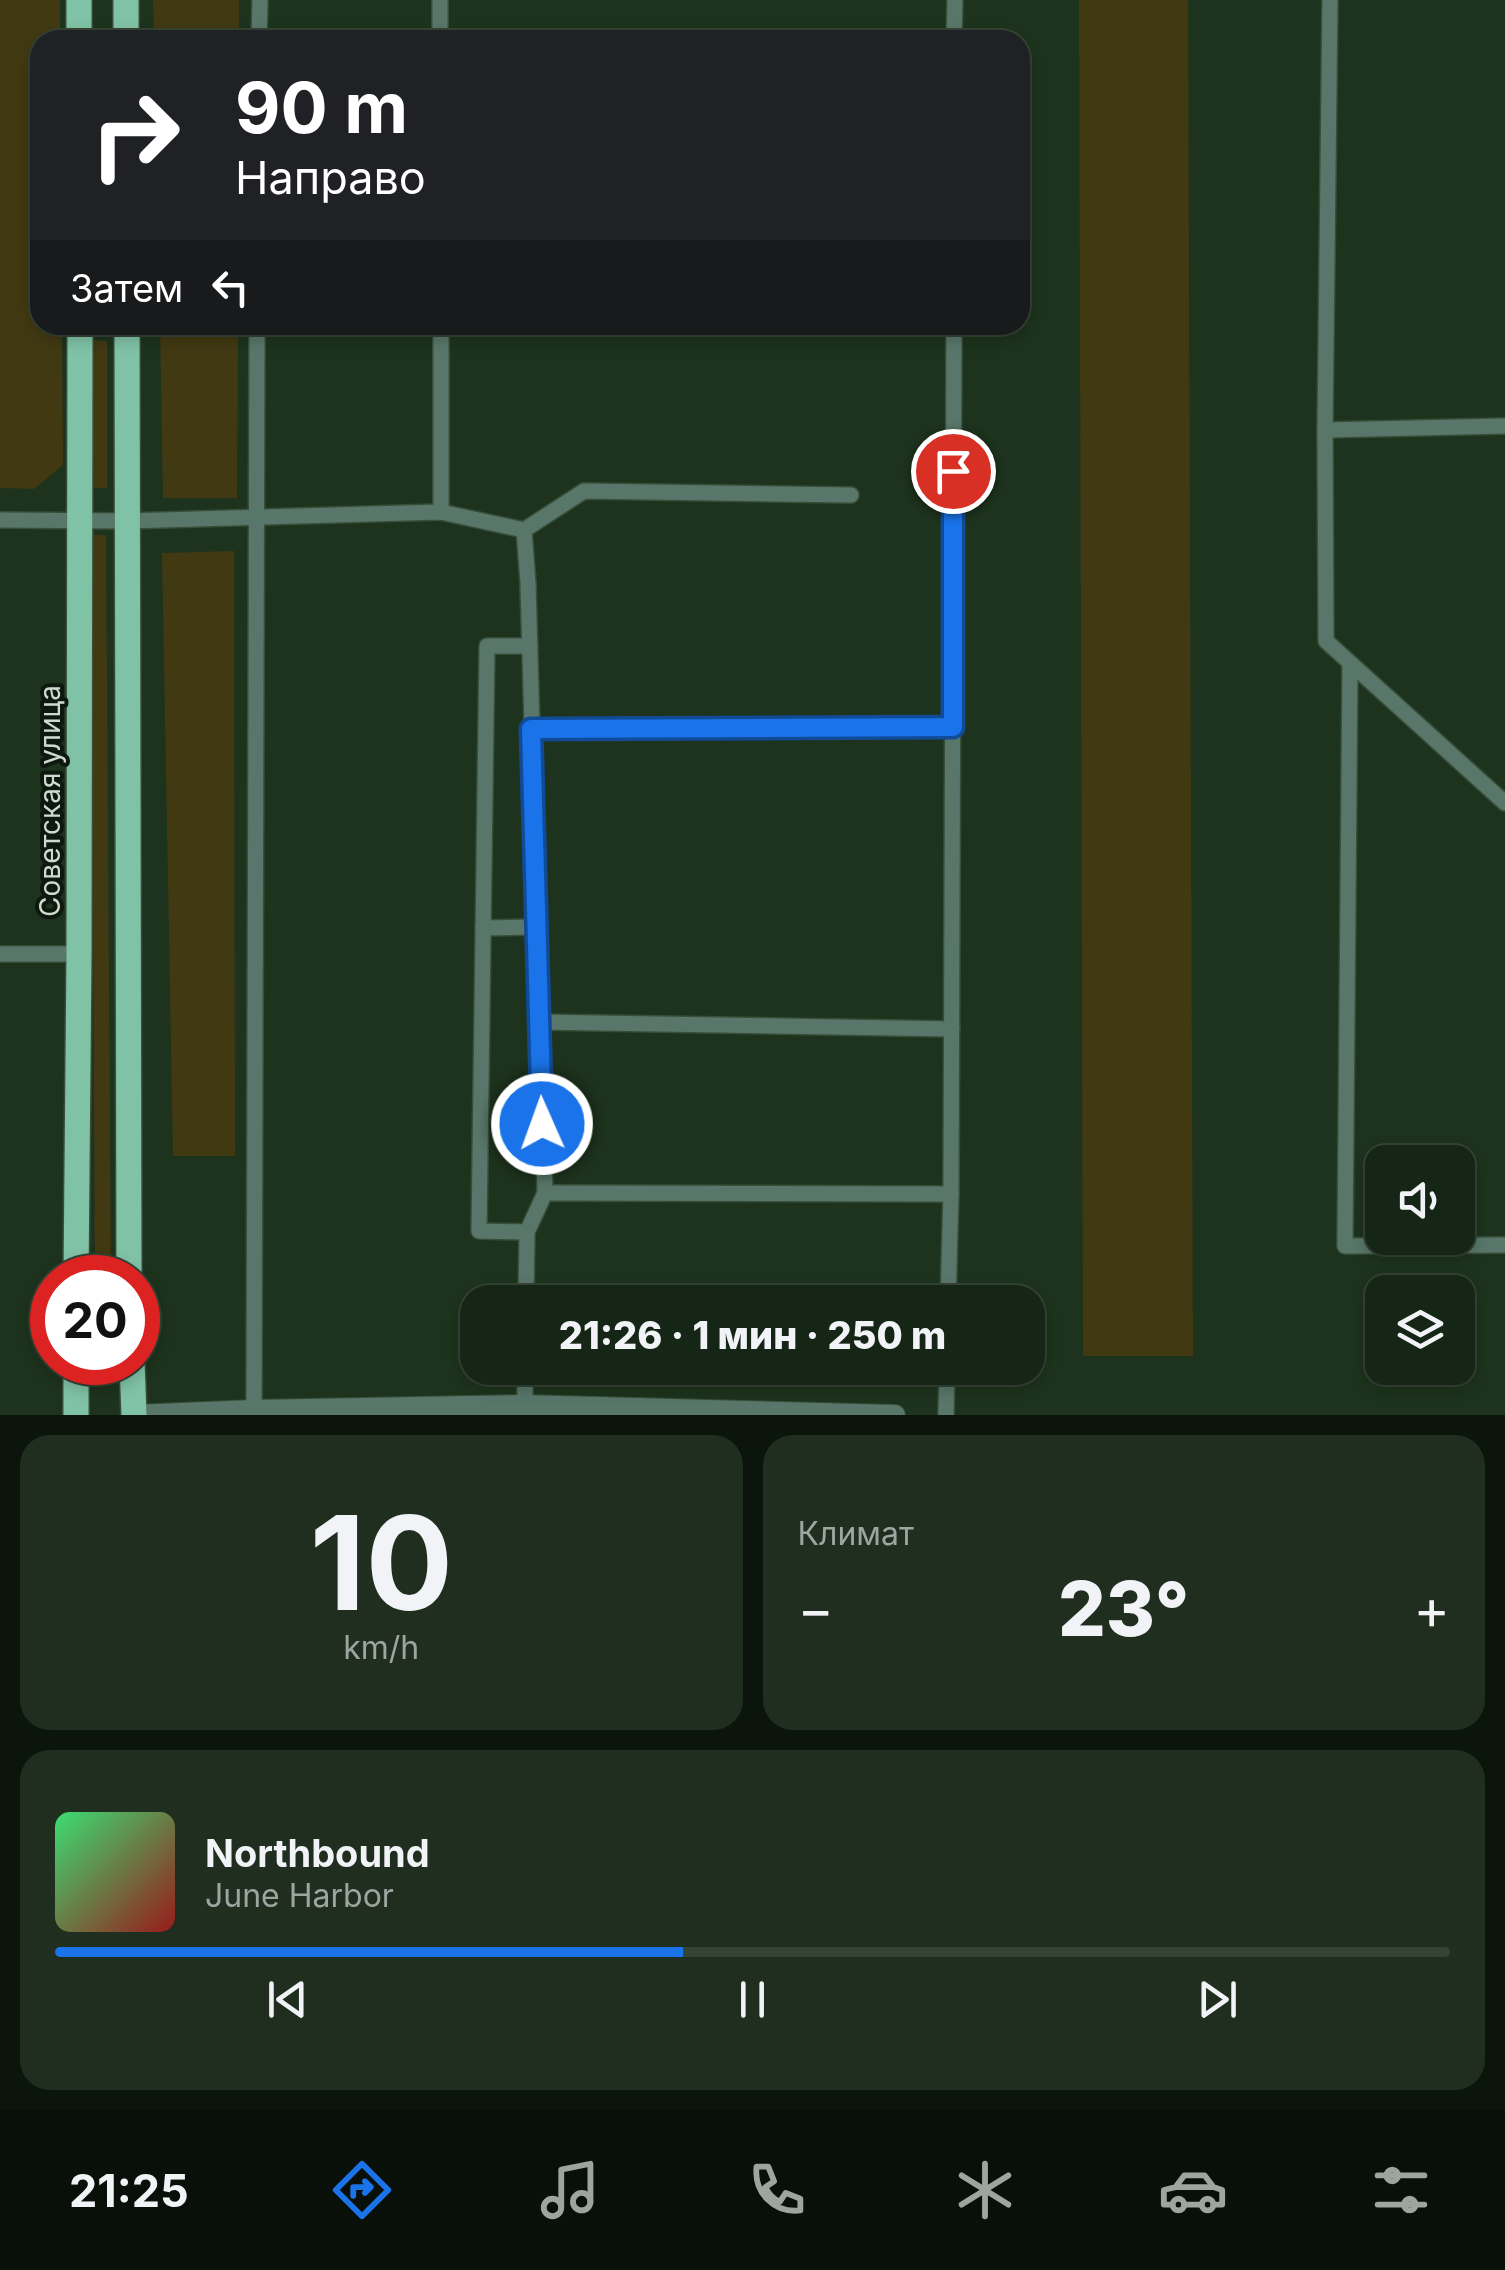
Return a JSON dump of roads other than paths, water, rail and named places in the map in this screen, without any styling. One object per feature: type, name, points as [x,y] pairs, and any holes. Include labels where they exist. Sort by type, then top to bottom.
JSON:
[{"type":"main road","points":[[79,0],[80,30]]},
{"type":"main road","points":[[126,0],[126,30]]},
{"type":"main road","name":"Советская улица","points":[[76,1255],[80,335]]},
{"type":"main road","points":[[127,335],[129,1255]]},
{"type":"main road","points":[[76,1385],[76,1415]]},
{"type":"main road","points":[[133,1385],[134,1415]]},
{"type":"street","points":[[134,1415],[525,1406],[569,1411],[896,1415]]},
{"type":"lane","points":[[259,30],[260,0]]},
{"type":"lane","points":[[440,0],[440,30]]},
{"type":"lane","points":[[954,0],[954,30]]},
{"type":"lane","points":[[1330,0],[1326,641],[1505,803]]},
{"type":"lane","points":[[254,1412],[256,335]]},
{"type":"lane","points":[[441,335],[441,512]]},
{"type":"lane","points":[[948,1285],[954,335]]},
{"type":"lane","points":[[1325,430],[1505,426]]},
{"type":"lane","points":[[0,520],[127,521],[441,512],[524,530],[584,491],[851,495]]},
{"type":"lane","points":[[524,530],[545,1193],[527,1232],[526,1285]]},
{"type":"lane","points":[[527,1232],[479,1231],[487,646],[530,646]]},
{"type":"lane","points":[[1350,664],[1345,1246],[1505,1246]]},
{"type":"lane","points":[[531,729],[953,727]]},
{"type":"lane","points":[[483,928],[536,927]]},
{"type":"lane","points":[[0,954],[79,954]]},
{"type":"lane","points":[[538,1022],[952,1029]]},
{"type":"lane","points":[[545,1193],[950,1194]]},
{"type":"lane","points":[[525,1406],[526,1385]]},
{"type":"lane","points":[[946,1415],[947,1385]]}]
